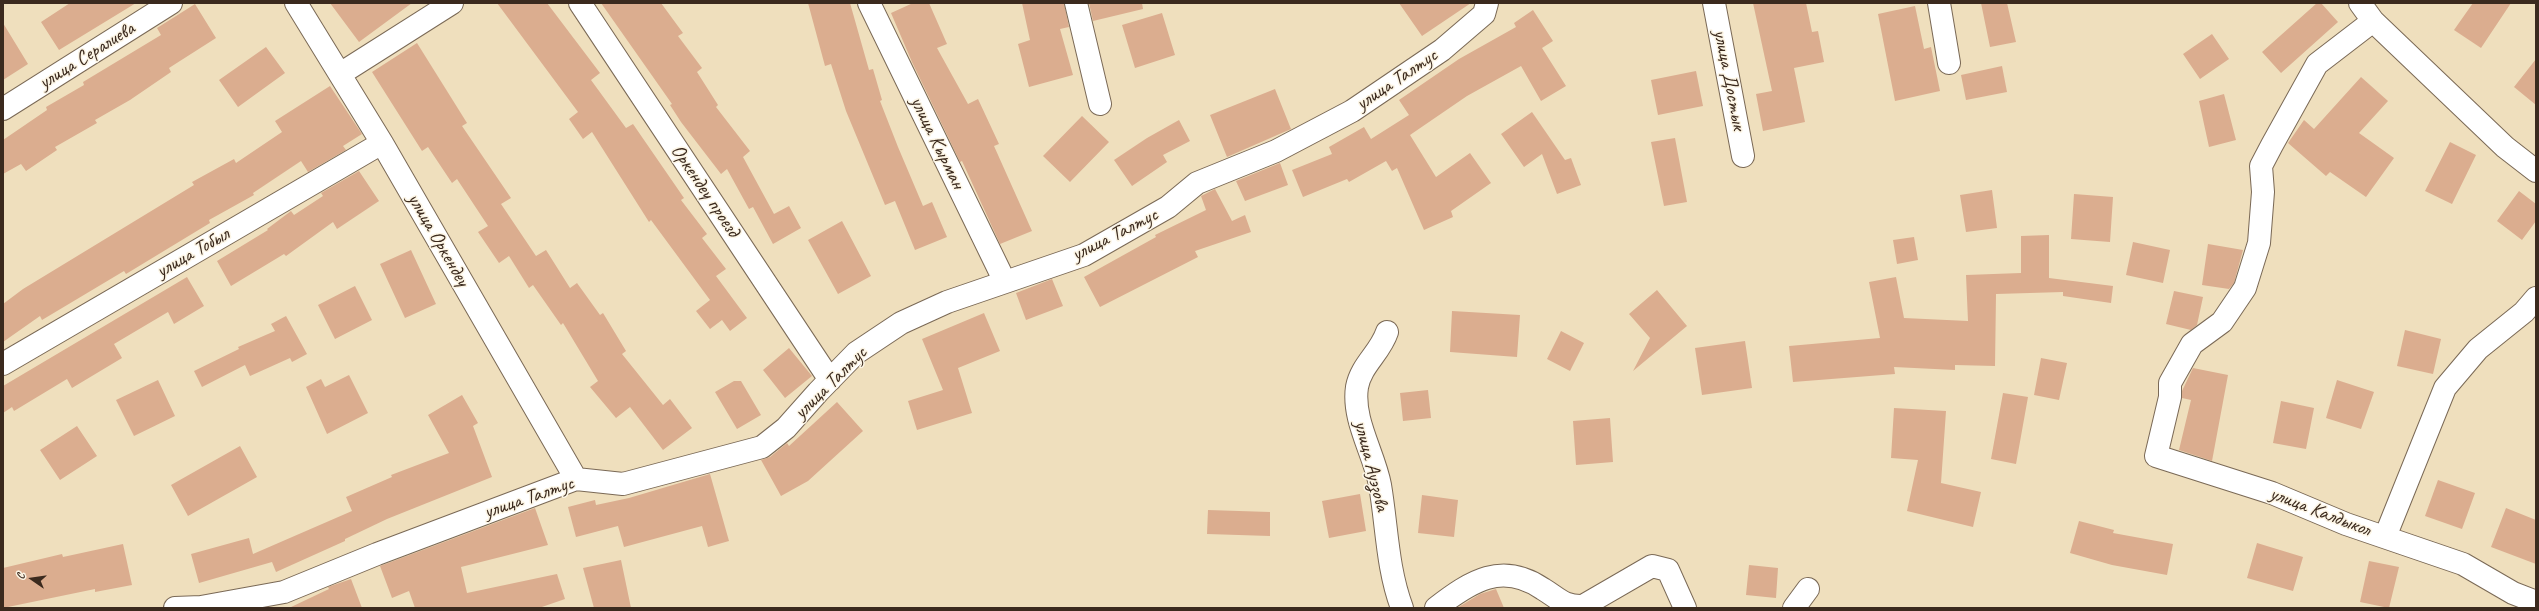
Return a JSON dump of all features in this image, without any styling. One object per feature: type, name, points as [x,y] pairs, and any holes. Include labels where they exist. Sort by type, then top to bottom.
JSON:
[{"type":"street","name":"улица Сералиева","points":[[3,109],[171,3]]},
{"type":"street","name":"улица Оркендеу","points":[[296,3],[382,143],[576,478]]},
{"type":"street","points":[[340,74],[452,3]]},
{"type":"street","name":"Оркендеу проезд","points":[[580,3],[830,380]]},
{"type":"street","name":"улица Кырман","points":[[869,3],[1004,282]]},
{"type":"street","points":[[1076,3],[1100,104]]},
{"type":"street","name":"улица Достык","points":[[1714,3],[1743,156]]},
{"type":"street","points":[[1939,3],[1949,63]]},
{"type":"street","points":[[2360,3],[2373,21],[2505,147],[2536,171]]},
{"type":"street","name":"улица Талтус","points":[[175,608],[201,607],[284,592],[377,554],[576,478],[623,484],[762,447],[786,428],[856,353],[901,323],[947,302],[1084,255],[1105,245],[1168,208],[1197,183],[1276,151],[1352,111],[1442,50],[1486,9]]},
{"type":"street","name":"улица Калдыкол","points":[[2373,21],[2317,64],[2261,166],[2263,192],[2259,242],[2245,288],[2222,322],[2192,344],[2170,383],[2170,397],[2156,456],[2272,493],[2346,524],[2463,564],[2513,593],[2536,602]]},
{"type":"street","name":"улица Тобыл","points":[[3,364],[382,143]]},
{"type":"street","points":[[2385,537],[2445,388],[2478,349],[2524,312],[2536,298]]},
{"type":"street","name":"улица Ауэзова","points":[[1387,332],[1384,341],[1359,375],[1356,400],[1380,484],[1391,572],[1402,608]]},
{"type":"street","points":[[1436,608],[1471,586],[1498,574],[1522,578],[1542,588],[1560,602],[1571,607],[1583,606],[1652,566],[1668,570],[1685,608]]},
{"type":"street","points":[[1794,608],[1808,589]]},
{"type":"building","points":[[70,3],[136,3],[59,50],[41,22]]},
{"type":"building","points":[[330,3],[412,3],[359,42]]},
{"type":"building","points":[[497,3],[547,3],[600,73],[591,80],[626,128],[633,124],[684,198],[681,200],[707,234],[702,238],[726,269],[716,276],[747,318],[730,331],[722,320],[710,329],[696,311],[710,300],[651,220],[649,222],[592,132],[583,139],[569,119],[578,112]]},
{"type":"building","points":[[601,3],[661,3],[683,33],[678,36],[702,68],[697,72],[718,105],[716,107],[750,151],[743,157],[774,214],[789,206],[801,228],[773,244],[753,207],[749,209],[727,169],[721,174],[681,122],[670,105],[672,104]]},
{"type":"building","points":[[808,3],[850,3],[869,70],[873,69],[882,100],[880,101],[898,147],[923,206],[932,202],[947,237],[915,250],[895,201],[885,205],[846,111],[831,64],[825,66]]},
{"type":"building","points":[[913,3],[929,3],[947,44],[937,48],[968,104],[978,99],[999,144],[994,146],[1032,231],[1000,244],[962,161],[960,162],[912,62],[891,13]]},
{"type":"building","points":[[1022,3],[1064,3],[1069,27],[1060,29],[1073,75],[1029,87],[1018,44],[1030,40]]},
{"type":"building","points":[[1089,3],[1142,3],[1143,9],[1093,21]]},
{"type":"building","points":[[1399,3],[1471,3],[1422,36]]},
{"type":"building","points":[[1753,3],[1806,3],[1812,32],[1818,31],[1824,62],[1794,68],[1805,122],[1763,131],[1756,94],[1772,91]]},
{"type":"building","points":[[1981,3],[2007,3],[2016,42],[1990,47]]},
{"type":"building","points":[[2317,3],[2321,3],[2338,22],[2281,73],[2262,52]]},
{"type":"building","points":[[2473,3],[2511,3],[2481,48],[2454,30]]},
{"type":"building","points":[[195,4],[216,38],[169,68],[171,72],[130,100],[95,120],[97,123],[55,147],[57,150],[26,171],[21,164],[3,174],[3,140],[47,110],[46,107],[84,85],[83,82],[161,35],[157,28]]},
{"type":"building","points":[[1915,6],[1924,49],[1931,47],[1940,91],[1895,101],[1878,14]]},
{"type":"building","points":[[1533,10],[1553,41],[1542,48],[1566,86],[1541,101],[1521,66],[1467,96],[1410,135],[1436,177],[1470,153],[1491,183],[1451,211],[1453,217],[1424,230],[1397,168],[1392,171],[1386,161],[1349,182],[1347,179],[1303,197],[1292,170],[1332,154],[1329,147],[1364,127],[1371,139],[1409,115],[1399,100],[1459,59],[1516,27],[1514,23]]},
{"type":"building","points":[[1162,13],[1175,55],[1135,68],[1122,25]]},
{"type":"building","points":[[3,23],[28,64],[3,80]]},
{"type":"building","points":[[2212,34],[2229,59],[2200,79],[2183,54]]},
{"type":"building","points":[[417,43],[467,123],[462,126],[511,198],[501,204],[536,256],[546,250],[570,288],[577,283],[600,315],[603,313],[626,351],[622,354],[663,405],[670,399],[692,428],[663,450],[630,407],[616,418],[590,387],[598,381],[563,323],[561,325],[533,285],[529,288],[509,256],[499,263],[478,232],[488,226],[457,179],[452,183],[428,147],[422,151],[372,72]]},
{"type":"building","points":[[266,47],[285,73],[238,107],[219,80]]},
{"type":"building","points":[[2536,59],[2536,105],[2514,87]]},
{"type":"building","points":[[2002,66],[2007,92],[1966,100],[1961,75]]},
{"type":"building","points":[[1696,71],[1703,106],[1658,115],[1651,80]]},
{"type":"building","points":[[2361,77],[2388,101],[2359,133],[2394,158],[2366,197],[2330,172],[2326,176],[2288,143],[2304,120],[2314,129]]},
{"type":"building","points":[[330,86],[362,134],[343,146],[346,150],[308,172],[301,161],[253,193],[254,195],[209,220],[210,223],[126,274],[124,271],[42,320],[40,316],[3,342],[3,304],[23,289],[194,185],[192,182],[234,159],[236,163],[282,132],[275,121]]},
{"type":"building","points":[[1275,89],[1291,129],[1227,157],[1210,115]]},
{"type":"building","points":[[2224,94],[2236,140],[2209,147],[2199,101]]},
{"type":"building","points":[[1532,112],[1565,160],[1571,158],[1581,185],[1557,194],[1542,154],[1524,167],[1501,134]]},
{"type":"building","points":[[1082,116],[1109,142],[1070,182],[1043,156]]},
{"type":"building","points":[[1179,120],[1190,141],[1163,155],[1167,162],[1132,186],[1114,160],[1147,138]]},
{"type":"building","points":[[1675,138],[1687,202],[1664,206],[1651,142]]},
{"type":"building","points":[[2450,142],[2476,155],[2452,204],[2425,191]]},
{"type":"building","points":[[1280,163],[1288,185],[1245,201],[1236,181]]},
{"type":"building","points":[[359,171],[379,201],[337,229],[333,222],[286,256],[284,254],[231,286],[217,261],[268,230],[267,229],[291,211],[294,215],[323,196],[321,193]]},
{"type":"building","points":[[1215,189],[1232,221],[1245,215],[1251,232],[1195,251],[1198,257],[1100,307],[1084,277],[1156,237],[1155,235],[1206,210],[1201,196]]},
{"type":"building","points":[[1992,190],[1997,228],[1966,232],[1960,195]]},
{"type":"building","points":[[2519,191],[2536,204],[2536,221],[2522,240],[2497,221]]},
{"type":"building","points":[[2074,194],[2113,197],[2110,242],[2071,239]]},
{"type":"building","points":[[842,221],[871,276],[838,294],[808,240]]},
{"type":"building","points":[[2049,235],[2049,278],[2113,286],[2111,303],[2063,296],[2063,292],[1996,294],[1995,366],[1955,365],[1955,370],[1894,367],[1895,374],[1793,382],[1789,346],[1880,338],[1869,282],[1896,277],[1904,318],[1968,321],[1966,275],[2021,273],[2021,236]]},
{"type":"building","points":[[1914,237],[1918,260],[1897,264],[1893,240]]},
{"type":"building","points":[[2133,242],[2170,250],[2163,283],[2126,275]]},
{"type":"building","points":[[2208,244],[2243,250],[2234,283],[2229,289],[2202,285]]},
{"type":"building","points":[[411,250],[436,304],[405,318],[380,264]]},
{"type":"building","points":[[187,277],[204,306],[174,324],[168,312],[114,344],[122,358],[72,388],[67,379],[14,411],[12,407],[3,413],[3,386]]},
{"type":"building","points":[[1052,279],[1063,306],[1026,320],[1016,293]]},
{"type":"building","points":[[355,286],[372,320],[335,339],[318,305]]},
{"type":"building","points":[[1657,290],[1687,326],[1633,371],[1650,338],[1629,314]]},
{"type":"building","points":[[2174,291],[2203,297],[2197,325],[2191,330],[2166,324]]},
{"type":"building","points":[[1452,311],[1520,315],[1517,357],[1450,352]]},
{"type":"building","points":[[984,313],[1000,351],[958,368],[972,413],[917,430],[908,401],[943,390],[922,339]]},
{"type":"building","points":[[286,316],[307,354],[292,362],[290,358],[250,376],[245,365],[202,387],[194,371],[239,349],[238,347],[275,331],[271,324]]},
{"type":"building","points":[[2405,330],[2441,339],[2433,374],[2397,366]]},
{"type":"building","points":[[1561,331],[1584,343],[1570,371],[1547,359]]},
{"type":"building","points":[[1745,341],[1752,388],[1702,395],[1695,348]]},
{"type":"building","points":[[789,348],[812,376],[785,398],[763,370]]},
{"type":"building","points":[[2041,358],[2067,363],[2059,400],[2034,395]]},
{"type":"building","points":[[2193,368],[2228,375],[2212,461],[2179,450],[2191,400],[2182,398],[2182,391]]},
{"type":"building","points":[[349,375],[368,413],[327,434],[306,387],[321,379],[325,387]]},
{"type":"building","points":[[158,380],[175,416],[134,436],[116,400]]},
{"type":"building","points":[[2337,380],[2374,392],[2361,429],[2326,418]]},
{"type":"building","points":[[734,381],[741,381],[761,415],[737,429],[715,392]]},
{"type":"building","points":[[1428,390],[1431,418],[1403,421],[1400,393]]},
{"type":"building","points":[[2003,393],[2028,397],[2016,464],[1991,459]]},
{"type":"building","points":[[462,395],[478,423],[473,426],[492,477],[387,519],[345,539],[345,541],[276,572],[272,562],[199,583],[191,554],[249,538],[253,554],[352,511],[346,497],[392,477],[391,475],[449,453],[428,415]]},
{"type":"building","points":[[2281,401],[2314,408],[2306,449],[2273,443]]},
{"type":"building","points":[[837,402],[863,431],[808,481],[781,496],[761,460],[770,457],[787,443],[789,446]]},
{"type":"building","points":[[1894,408],[1946,411],[1941,483],[1981,492],[1973,527],[1907,511],[1918,460],[1891,458]]},
{"type":"building","points":[[1610,418],[1613,462],[1576,465],[1573,421]]},
{"type":"building","points":[[77,426],[97,456],[60,480],[40,450]]},
{"type":"building","points":[[240,446],[257,477],[188,516],[171,485]]},
{"type":"building","points":[[710,474],[729,541],[708,547],[702,526],[624,547],[618,526],[576,537],[568,507],[595,500],[596,505],[629,498]]},
{"type":"building","points":[[2438,480],[2475,493],[2462,529],[2425,516]]},
{"type":"building","points":[[1360,494],[1366,531],[1329,538],[1322,501]]},
{"type":"building","points":[[1422,495],[1458,500],[1454,537],[1418,533]]},
{"type":"building","points":[[535,508],[548,545],[461,567],[467,593],[557,574],[565,599],[539,608],[415,608],[409,591],[392,598],[380,566]]},
{"type":"building","points":[[2506,508],[2536,520],[2536,564],[2491,547]]},
{"type":"building","points":[[1208,510],[1270,512],[1270,536],[1207,534]]},
{"type":"building","points":[[2079,521],[2114,530],[2113,533],[2173,544],[2167,575],[2112,565],[2070,553]]},
{"type":"building","points":[[2257,543],[2303,557],[2293,591],[2247,578]]},
{"type":"building","points":[[123,544],[132,585],[95,592],[95,589],[3,608],[3,568],[62,554],[63,557]]},
{"type":"building","points":[[621,560],[631,608],[594,608],[583,568]]},
{"type":"building","points":[[2369,561],[2399,567],[2389,608],[2360,602]]},
{"type":"building","points":[[1749,565],[1778,568],[1776,598],[1746,595]]},
{"type":"building","points":[[351,579],[362,608],[289,608],[329,589],[328,587]]},
{"type":"building","points":[[1496,589],[1504,608],[1457,608],[1480,594]]}]
